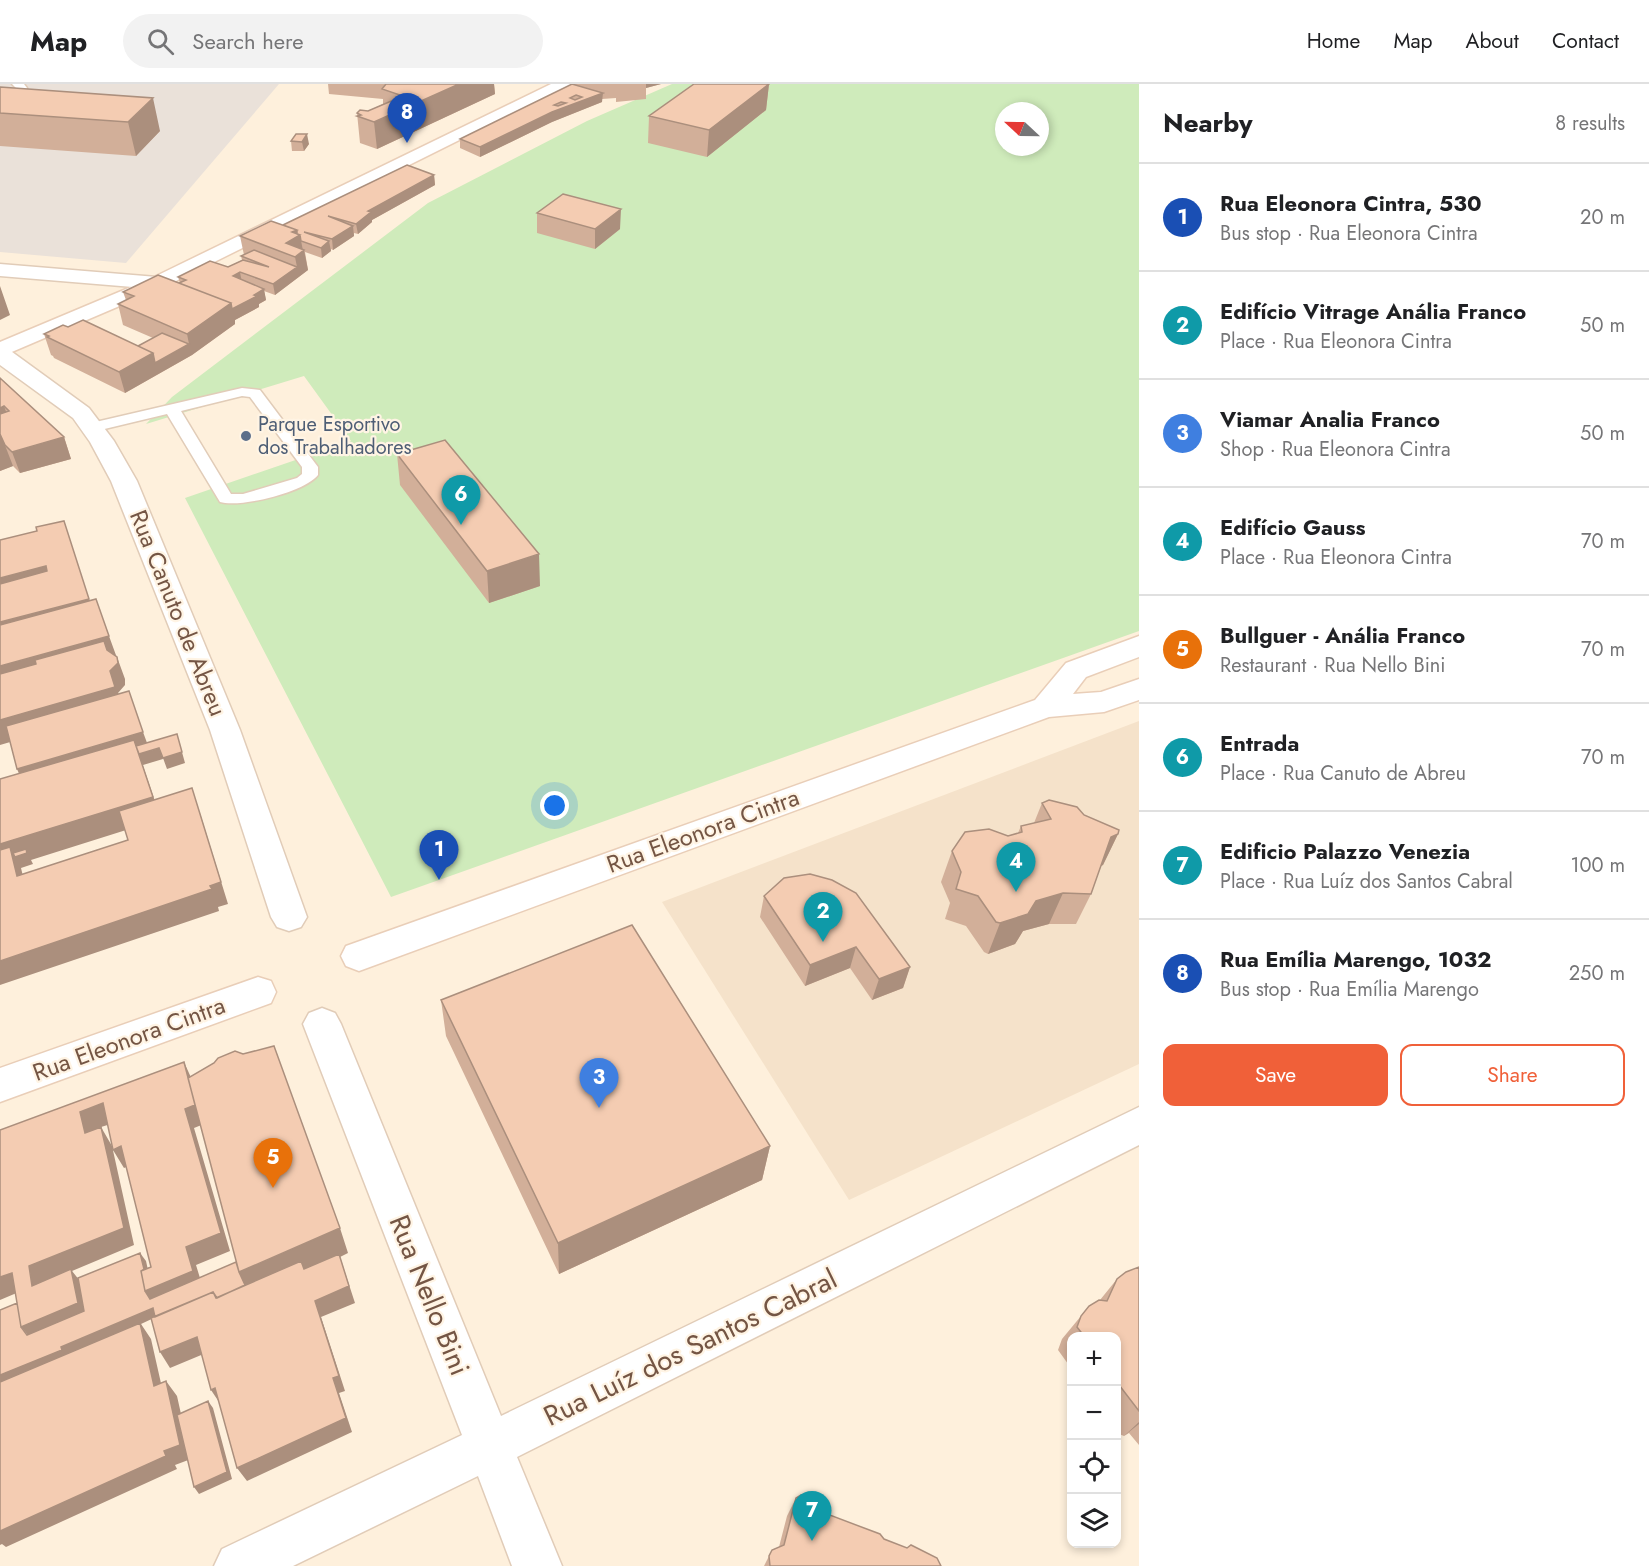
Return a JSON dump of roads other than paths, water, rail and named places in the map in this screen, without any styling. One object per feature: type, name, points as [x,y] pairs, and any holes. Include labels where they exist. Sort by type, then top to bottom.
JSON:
[{"type":"street","points":[[0,350],[157,283],[564,84]]},
{"type":"street","points":[[0,270],[157,283]]},
{"type":"street","name":"Rua Canuto de Abreu","points":[[0,354],[81,413],[124,481],[225,730],[289,917]]},
{"type":"street","points":[[1046,707],[1076,670],[1139,646]]},
{"type":"street","name":"Rua Eleonora Cintra","points":[[360,956],[1046,707],[1104,702],[1139,689]]},
{"type":"street","name":"Rua Eleonora Cintra","points":[[0,1085],[258,992]]},
{"type":"street","name":"Rua Nello Bini","points":[[322,1024],[537,1566]]},
{"type":"street","name":"Rua Luíz dos Santos Cabral","points":[[239,1566],[490,1446],[1139,1125]]},
{"type":"lane","points":[[0,86],[20,86],[21,104],[12,120]]},
{"type":"lane","points":[[92,428],[171,409],[242,392],[255,393],[310,467],[310,475],[303,481],[244,499],[226,499],[171,409]]},
{"type":"place","name":"Rua Emília Marengo, 1032","points":[[407,143]]},
{"type":"place","name":"Parque Esportivo dos Trabalhadores","points":[[246,436]]},
{"type":"place","name":"Entrada","points":[[461,525]]},
{"type":"place","name":"Rua Eleonora Cintra, 530","points":[[439,880]]},
{"type":"place","name":"Edifício Gauss","points":[[1016,892]]},
{"type":"place","name":"Edifício Vitrage Anália Franco","points":[[823,942]]},
{"type":"place","name":"Viamar Analia Franco","points":[[599,1108]]},
{"type":"place","name":"Bullguer - Anália Franco","points":[[273,1188]]},
{"type":"place","name":"Edificio Palazzo Venezia","points":[[812,1541]]}]
